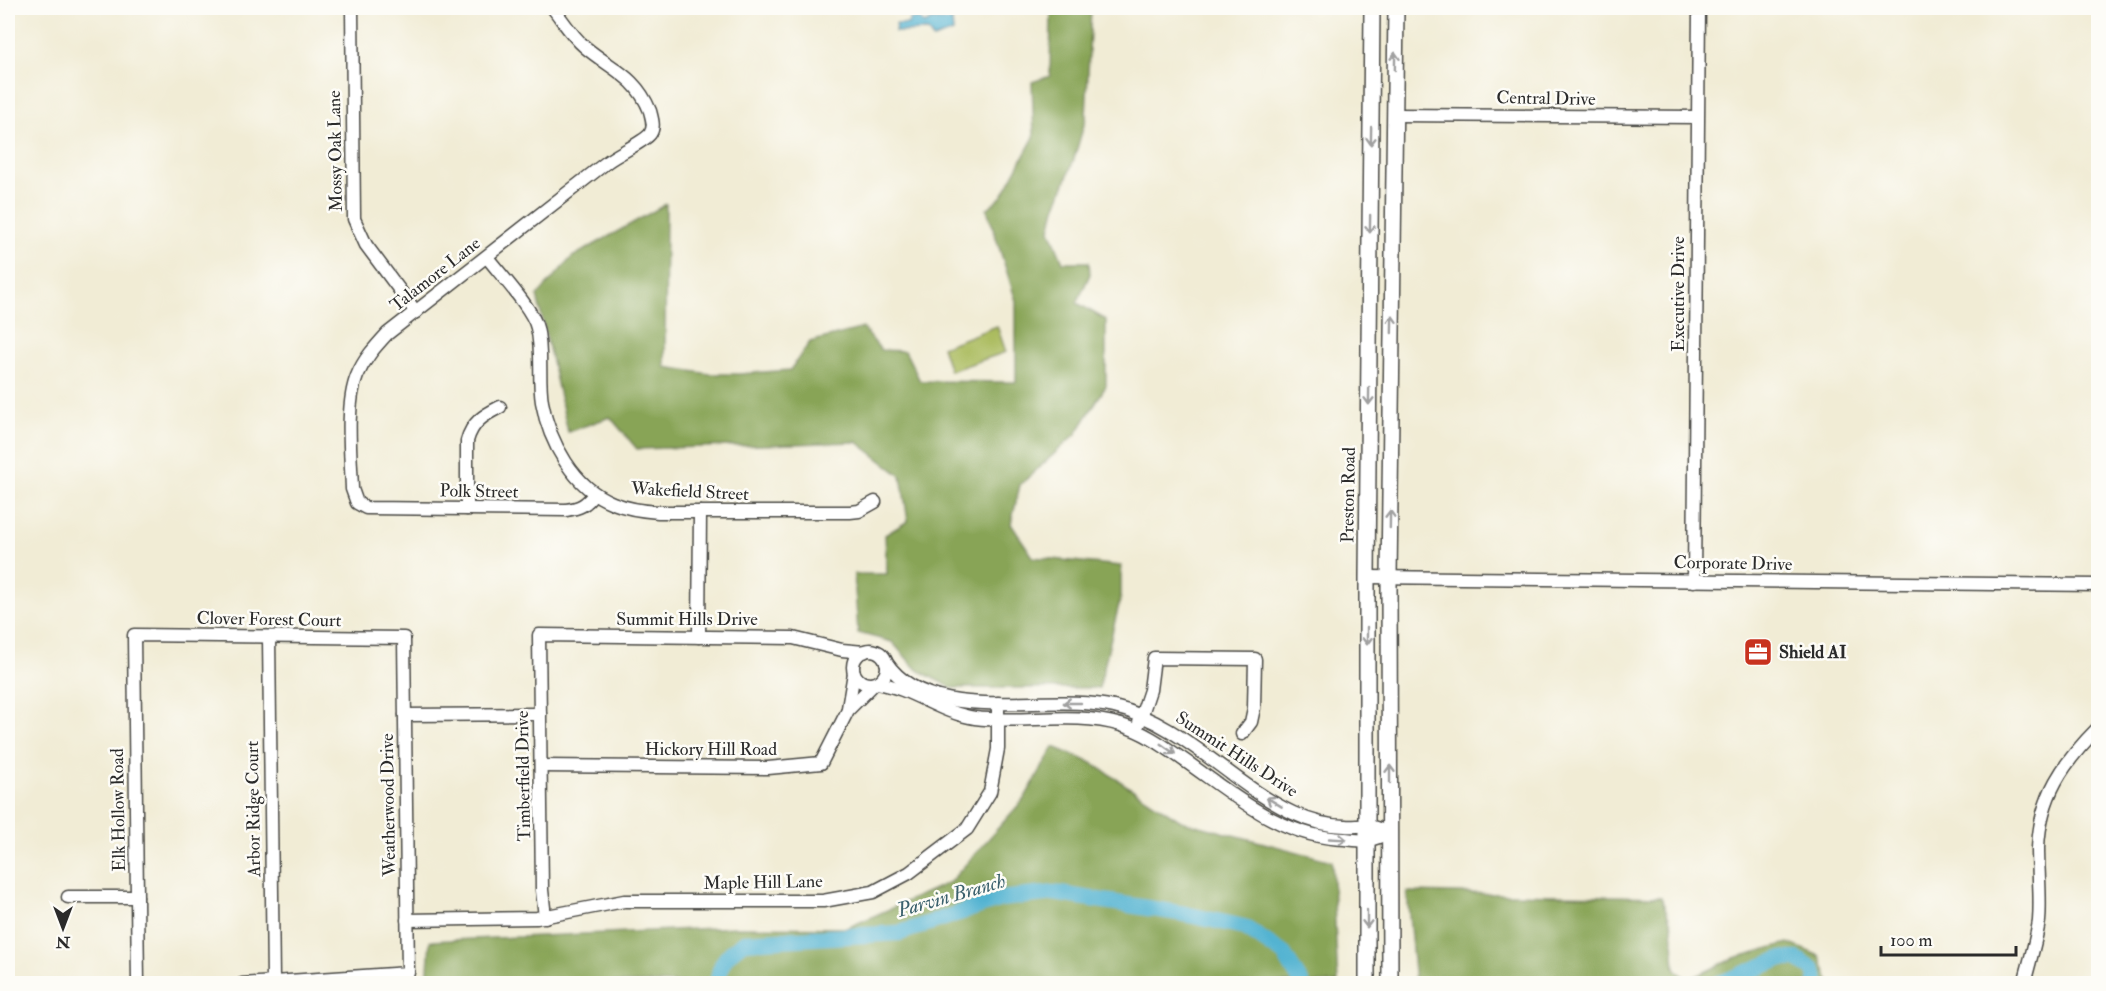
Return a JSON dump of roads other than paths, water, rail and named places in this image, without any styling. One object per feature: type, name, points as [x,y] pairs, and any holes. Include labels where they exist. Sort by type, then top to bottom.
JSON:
[{"type":"main road","name":"Preston Road","points":[[1367,984],[1367,577],[1372,8]]},
{"type":"main road","points":[[1390,984],[1389,578],[1396,8]]},
{"type":"main road","points":[[1372,100],[1384,113],[1395,115]]},
{"type":"main road","points":[[1370,274],[1393,275]]},
{"type":"street","name":"Mossy Oak Lane","points":[[352,8],[354,219],[366,244],[416,312]]},
{"type":"street","name":"Talamore Lane","points":[[357,503],[352,489],[352,394],[356,377],[374,348],[387,334],[607,162],[650,135],[653,128],[653,120],[637,88],[626,76],[585,47],[553,8]]},
{"type":"street","name":"Executive Drive","points":[[1694,581],[1699,8]]},
{"type":"street","name":"Central Drive","points":[[1395,115],[1697,117]]},
{"type":"street","name":"Wakefield Street","points":[[487,257],[523,303],[537,326],[542,399],[547,425],[562,456],[594,494],[614,504],[638,510],[700,512],[850,512],[859,511],[875,502]]},
{"type":"street","points":[[467,509],[469,432],[484,415],[500,407]]},
{"type":"street","name":"Polk Street","points":[[357,503],[366,508],[566,510],[579,508],[586,504],[594,494]]},
{"type":"street","points":[[699,637],[700,512]]},
{"type":"street","name":"Corporate Drive","points":[[1367,577],[2098,585]]},
{"type":"street","name":"Clover Forest Court","points":[[134,636],[404,638]]},
{"type":"street","name":"Elk Hollow Road","points":[[134,636],[138,984]]},
{"type":"street","name":"Summit Hills Drive","points":[[539,636],[793,638],[832,648],[864,652]]},
{"type":"street","name":"Timberfield Drive","points":[[539,636],[542,890],[545,917]]},
{"type":"street","name":"Arbor Ridge Court","points":[[269,637],[273,981]]},
{"type":"street","name":"Weatherwood Drive","points":[[273,981],[408,972],[404,638]]},
{"type":"street","points":[[832,648],[854,673],[862,682],[876,683],[886,672],[886,662],[878,653],[864,652],[855,659],[854,673]]},
{"type":"street","points":[[1136,730],[1150,690],[1154,657],[1255,658],[1254,708],[1251,722],[1242,734]]},
{"type":"street","name":"Summit Hills Drive","points":[[886,662],[899,678],[928,693],[961,701],[1084,703],[1122,709],[1160,725],[1271,801],[1293,813],[1368,833]]},
{"type":"street","name":"Hickory Hill Road","points":[[541,766],[768,768],[821,763],[848,710],[854,673]]},
{"type":"street","name":"Summit Hills Drive","points":[[876,683],[900,688],[963,715],[998,719],[1092,719],[1116,724],[1136,730],[1156,741],[1282,825],[1314,837],[1390,833]]},
{"type":"street","name":"Hickory Hill Road","points":[[848,710],[876,683]]},
{"type":"street","name":"Maple Hill Lane","points":[[407,920],[545,917],[624,901],[823,902],[873,892],[909,873],[967,829],[990,792],[998,749],[998,703]]},
{"type":"street","points":[[405,715],[540,714]]},
{"type":"street","points":[[2024,984],[2039,920],[2038,845],[2043,811],[2059,774],[2074,752],[2098,728]]},
{"type":"street","points":[[68,897],[137,897]]},
{"type":"street","points":[[242,984],[273,981]]},
{"type":"water","points":[[910,19],[920,19],[924,24],[932,20],[952,21],[953,32],[933,39],[928,31],[895,32],[896,24],[908,24]]},
{"type":"waterway","name":"Parvin Branch","points":[[718,984],[718,977],[725,959],[744,942],[900,933],[1001,899],[1054,893],[1185,914],[1244,927],[1284,954],[1302,984]]},
{"type":"waterway","name":"Parvin Branch","points":[[1718,984],[1780,959],[1797,959],[1814,970],[1817,984]]},
{"type":"place","name":"Shield AI","points":[[1758,652]]}]
